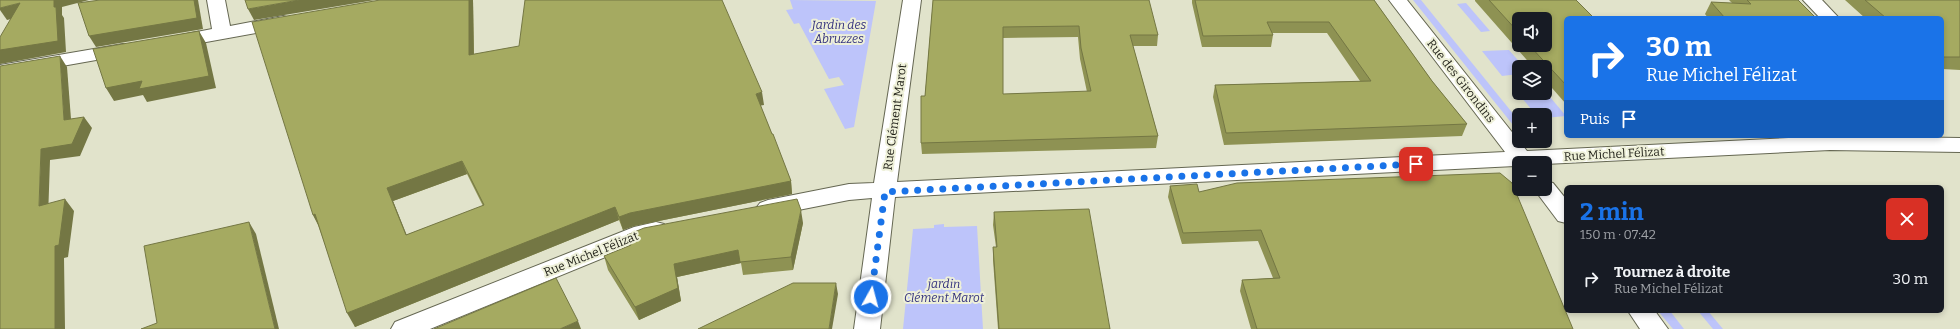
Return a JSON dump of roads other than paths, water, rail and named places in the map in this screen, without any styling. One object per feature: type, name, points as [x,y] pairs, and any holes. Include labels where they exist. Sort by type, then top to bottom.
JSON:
[{"type":"street","points":[[216,0],[222,33]]},
{"type":"street","name":"Rue Clément Marot","points":[[867,329],[889,155],[912,0]]},
{"type":"street","name":"Rue des Girondins","points":[[1398,0],[1520,156]]},
{"type":"street","points":[[1812,0],[1828,16]]},
{"type":"street","points":[[0,71],[299,20]]},
{"type":"street","points":[[1944,130],[1960,145]]},
{"type":"street","name":"Rue Michel Félizat","points":[[1552,158],[1830,143],[1960,145]]},
{"type":"street","name":"Rue Michel Félizat","points":[[750,212],[849,192],[885,192],[1512,161]]},
{"type":"street","points":[[1551,196],[1564,212]]},
{"type":"street","name":"Rue Michel Félizat","points":[[404,329],[642,233],[681,226]]},
{"type":"street","points":[[1643,313],[1655,329]]},
{"type":"park label","name":"Jardin des Abruzzes","points":[[839,32]]},
{"type":"park label","name":"jardin Clément Marot","points":[[944,291]]}]
